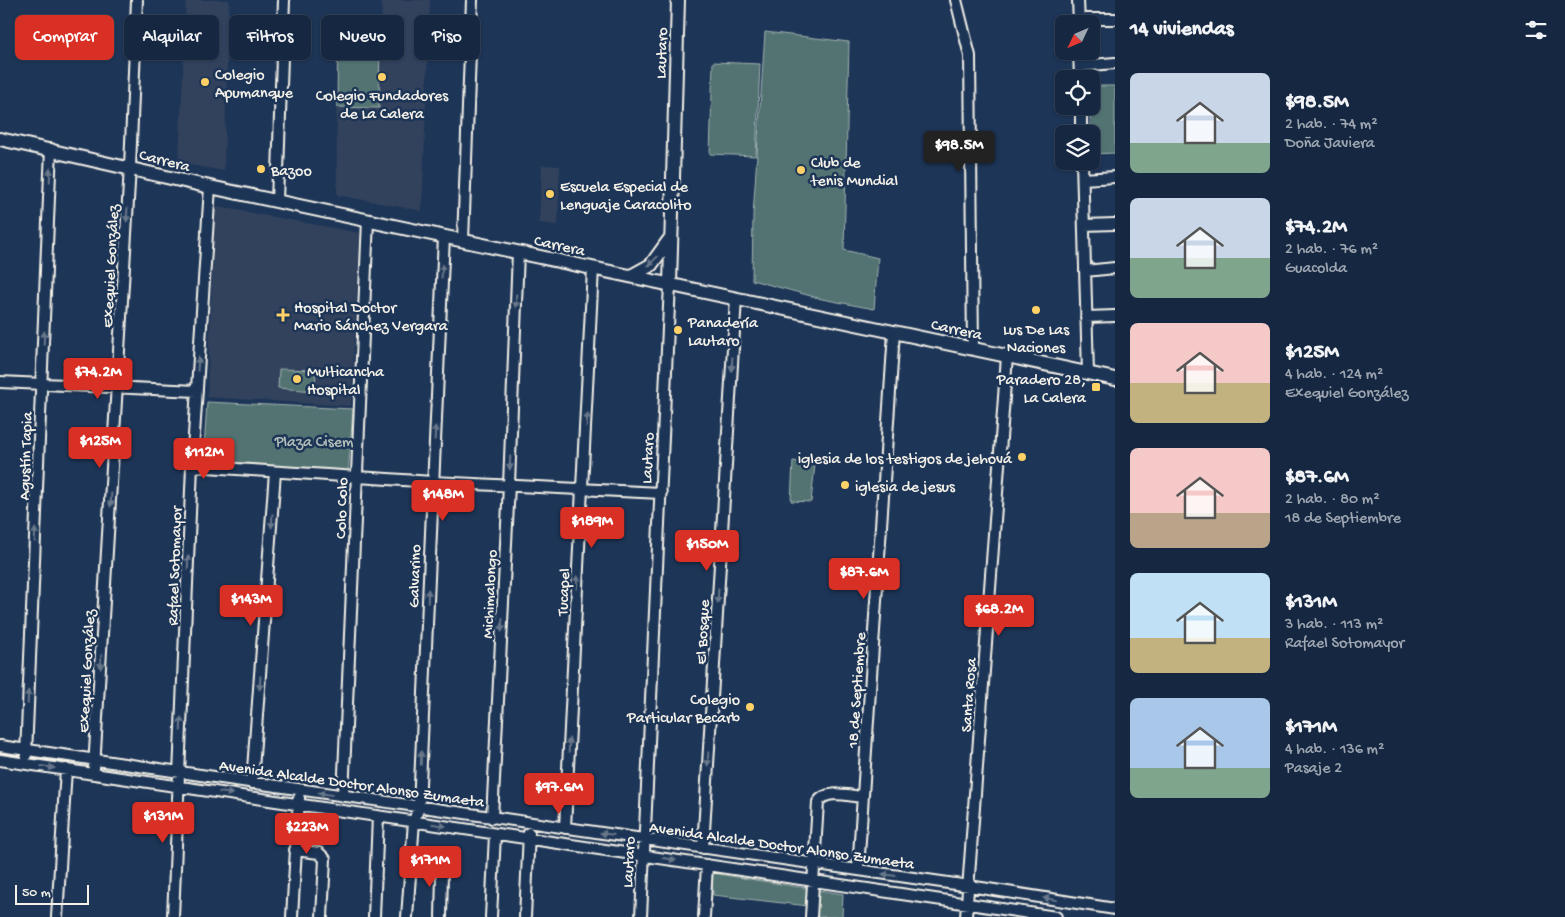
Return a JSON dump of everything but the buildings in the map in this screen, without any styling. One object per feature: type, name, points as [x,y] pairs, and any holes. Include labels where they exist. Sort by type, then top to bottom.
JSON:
[{"type":"main road","name":"Lautaro","points":[[670,284],[669,240],[678,0]]},
{"type":"main road","name":"Carrera","points":[[0,139],[130,167],[210,187],[1115,379]]},
{"type":"main road","points":[[631,276],[651,265],[669,240]]},
{"type":"street","name":"Exequiel González","points":[[93,774],[130,167],[137,0]]},
{"type":"street","points":[[277,201],[284,0]]},
{"type":"street","points":[[463,240],[472,0]]},
{"type":"street","points":[[956,0],[970,56],[973,349]]},
{"type":"street","points":[[1078,0],[1079,15]]},
{"type":"street","points":[[1100,19],[1115,18]]},
{"type":"street","points":[[1080,60],[1080,70]]},
{"type":"street","points":[[1080,66],[1115,63]]},
{"type":"street","name":"Agustín Tapia","points":[[25,764],[51,149]]},
{"type":"street","points":[[1082,170],[1088,373]]},
{"type":"street","points":[[1083,179],[1115,177]]},
{"type":"street","name":"Rafael Sotomayor","points":[[173,917],[192,466],[210,187]]},
{"type":"street","name":"Colo Colo","points":[[343,796],[368,220]]},
{"type":"street","points":[[1084,225],[1115,224]]},
{"type":"street","name":"Galvarino","points":[[407,917],[414,821],[419,807],[444,236]]},
{"type":"street","name":"Michimalongo","points":[[492,818],[509,485],[518,252]]},
{"type":"street","name":"Tucapel","points":[[565,828],[594,268]]},
{"type":"street","points":[[1085,271],[1115,268]]},
{"type":"street","name":"Lautaro","points":[[640,917],[670,284]]},
{"type":"street","name":"El Bosque","points":[[703,848],[736,298]]},
{"type":"street","points":[[1086,317],[1115,316]]},
{"type":"street","name":"18 de Septiembre","points":[[858,870],[894,332]]},
{"type":"street","name":"Santa Rosa","points":[[966,917],[1007,356]]},
{"type":"street","points":[[0,382],[197,391]]},
{"type":"street","points":[[192,466],[356,478],[661,493]]},
{"type":"street","points":[[252,783],[276,472]]},
{"type":"street","name":"Avenida Alcalde Doctor Alonso Zumaeta","points":[[0,746],[1115,909]]},
{"type":"street","name":"Avenida Alcalde Doctor Alonso Zumaeta","points":[[0,760],[643,855],[814,883],[1056,917]]},
{"type":"street","points":[[57,917],[66,769]]},
{"type":"street","points":[[292,917],[300,790]]},
{"type":"street","points":[[811,917],[818,802],[822,796],[830,794],[863,797]]},
{"type":"street","points":[[374,917],[378,816]]},
{"type":"street","points":[[525,917],[529,823]]},
{"type":"street","points":[[491,917],[495,834]]},
{"type":"street","points":[[295,850],[318,853],[325,859],[322,917]]},
{"type":"street","points":[[704,917],[708,865]]},
{"type":"street","points":[[410,867],[437,871],[442,874],[441,917]]},
{"type":"shaded area","name":"Colegio Apumanque","points":[[186,0],[229,0],[224,171],[179,163],[183,60],[219,60],[219,15],[185,15]]},
{"type":"shaded area","name":"Colegio Fundadores de La Calera","points":[[382,0],[430,0],[429,15],[414,15],[414,60],[428,60],[422,211],[337,195],[336,60],[404,60],[404,15],[381,15]]},
{"type":"shaded area","name":"Escuela Especial de Lenguaje Caracolito","points":[[542,165],[560,166],[558,225],[539,223]]},
{"type":"shaded area","name":"Hospital Doctor Mario Sánchez Vergara","points":[[215,206],[360,233],[351,406],[207,397]]},
{"type":"green space","name":"Club de tenis Mundial","points":[[765,32],[849,42],[844,250],[878,258],[874,309],[822,299],[752,280],[753,216]]},
{"type":"green space","points":[[338,60],[380,60],[379,108],[337,107]]},
{"type":"green space","points":[[713,62],[760,64],[756,156],[710,154]]},
{"type":"green space","points":[[1100,86],[1115,86],[1115,153],[1100,154],[1100,125],[1091,125],[1090,115],[1100,115]]},
{"type":"green space","name":"Multicancha Hospital","points":[[279,369],[316,370],[315,391],[278,388]]},
{"type":"green space","name":"Plaza Cisem","points":[[207,402],[353,409],[348,476],[203,465]]},
{"type":"green space","points":[[793,461],[815,464],[811,502],[791,501]]},
{"type":"green space","points":[[712,873],[843,894],[842,917],[816,917],[817,907],[713,895]]},
{"type":"place","name":"Colegio Fundadores de La Calera","points":[[382,77]]},
{"type":"place","name":"Colegio Apumanque","points":[[205,82]]},
{"type":"place","name":"Bazoo","points":[[261,169]]},
{"type":"place","name":"Club de tenis Mundial","points":[[801,170]]},
{"type":"place","name":"Escuela Especial de Lenguaje Caracolito","points":[[550,194]]},
{"type":"place","name":"Lus De Las Naciones","points":[[1036,310]]},
{"type":"place","name":"Hospital Doctor Mario Sánchez Vergara","points":[[283,315]]},
{"type":"place","name":"Panadería Lautaro","points":[[678,330]]},
{"type":"place","name":"Multicancha Hospital","points":[[297,379]]},
{"type":"place","name":"Paradero 28, La Calera","points":[[1096,387]]},
{"type":"place","name":"iglesia de los testigos de jehová","points":[[1022,457]]},
{"type":"place","name":"iglesia de jesus","points":[[845,485]]},
{"type":"place","name":"Colegio Particular Becarb","points":[[750,707]]}]
